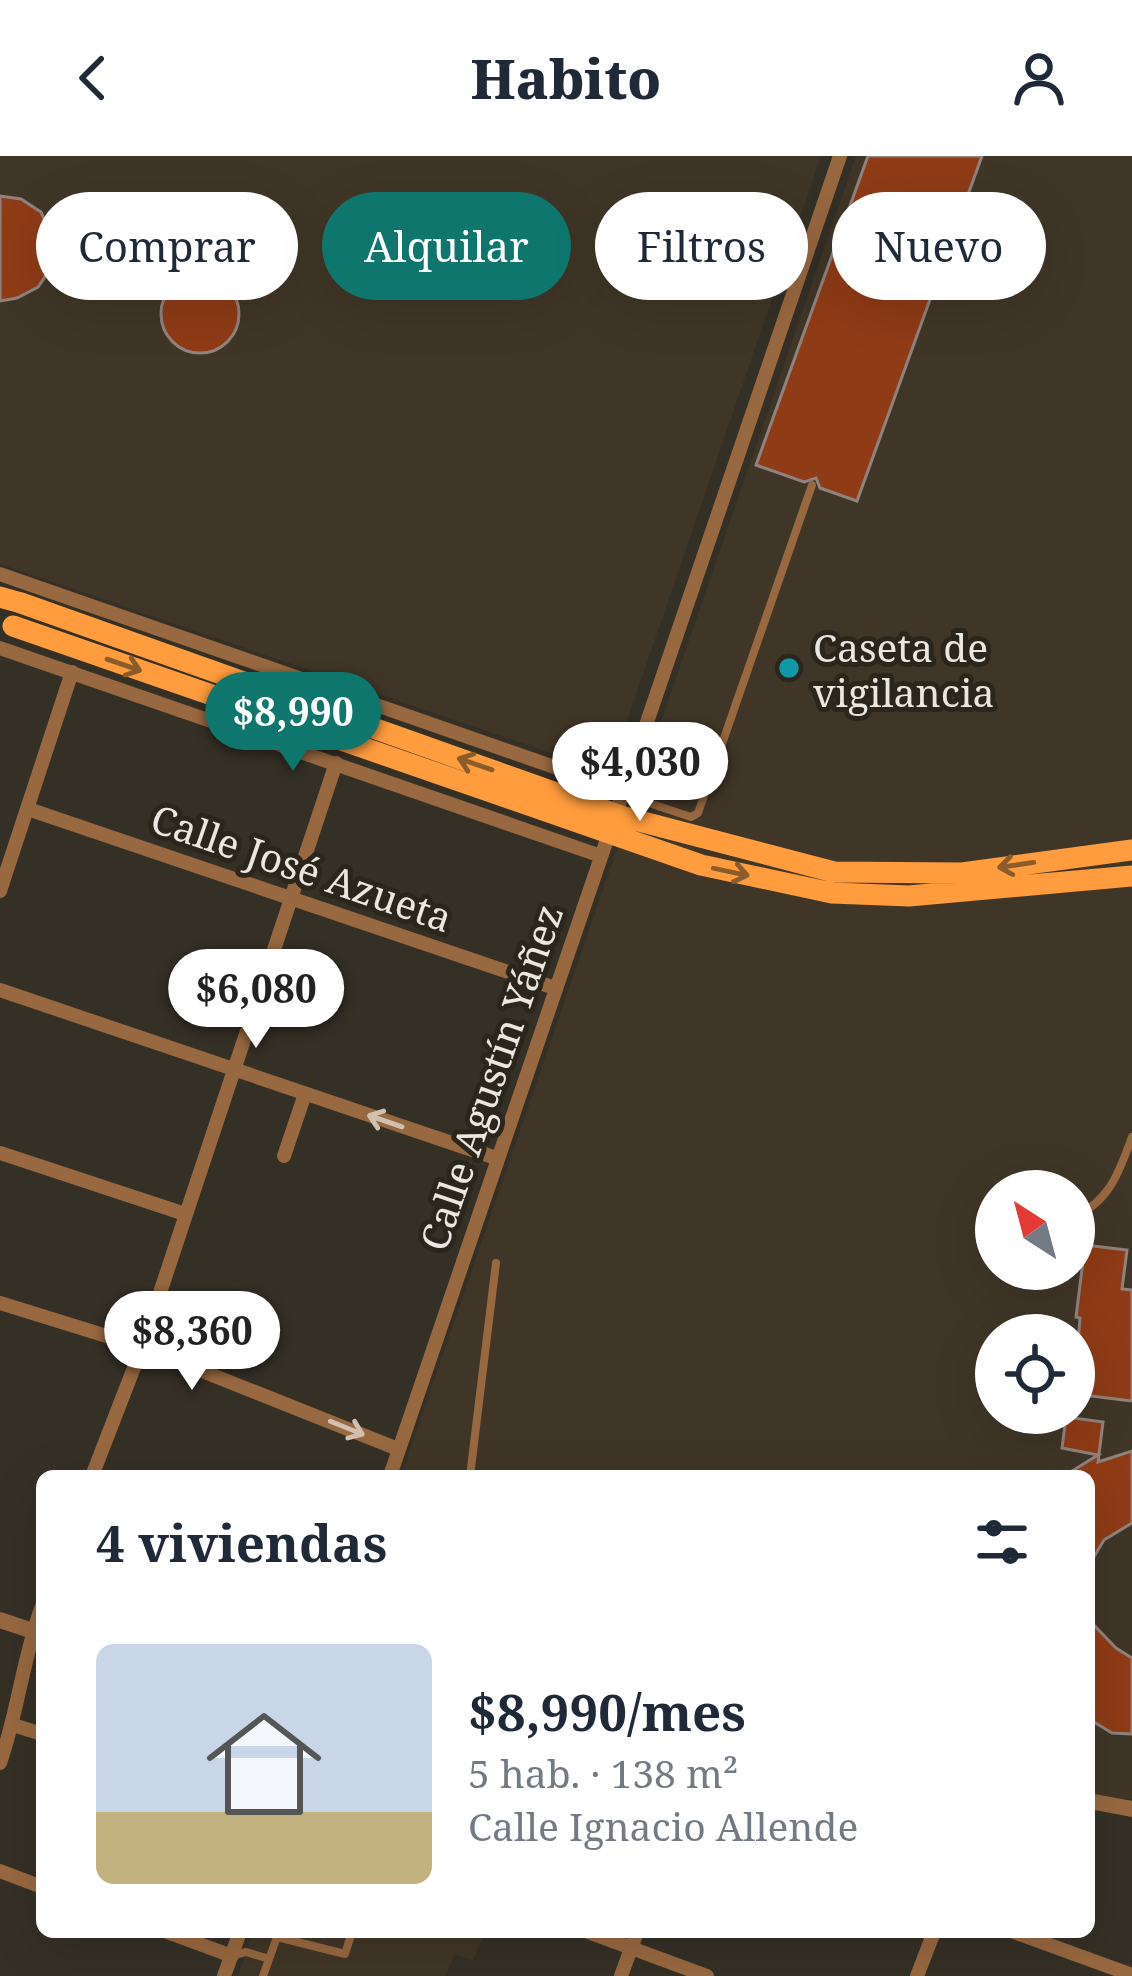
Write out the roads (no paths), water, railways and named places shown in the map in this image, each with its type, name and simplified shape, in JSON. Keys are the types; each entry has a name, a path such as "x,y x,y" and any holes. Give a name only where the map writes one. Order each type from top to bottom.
{"main road":[{"path":"10,600 624,817 834,872 962,873 1132,850"},
{"path":"7,625 701,865 832,893 909,896 1132,876"}],"street":[{"name":"Calle Agustín Yáñez","path":"392,1470 840,156"},
{"path":"0,574 625,793"},
{"path":"0,648 601,856"},
{"path":"0,891 72,672"},
{"path":"94,1470 142,1347 336,763"},
{"name":"Calle José Azueta","path":"28,809 556,988"},
{"path":"0,990 496,1158"},
{"path":"284,1156 305,1094"},
{"path":"0,1153 184,1214"},
{"path":"0,1304 142,1347 398,1449"},
{"path":"0,1619 36,1631"},
{"path":"0,1763 36,1643"},
{"path":"14,1725 36,1732"},
{"path":"1095,1803 1132,1809"},
{"path":"0,1871 36,1885"},
{"path":"183,1938 232,1956"},
{"path":"224,1976 238,1938"},
{"path":"604,1938 707,1976"},
{"path":"621,1976 635,1938"},
{"path":"917,1976 932,1938"},
{"path":"1030,1938 1132,1975"}],"lane":[{"path":"625,793 691,817 698,813 812,485"},
{"path":"1095,1206 1114,1184 1132,1138"},
{"path":"471,1470 496,1263"},
{"path":"263,1976 277,1938"},
{"path":"281,1938 345,1954 350,1938"},
{"path":"232,1956 246,1952 269,1958"}],"place":[{"name":"Caseta de vigilancia","path":"789,668"}]}
